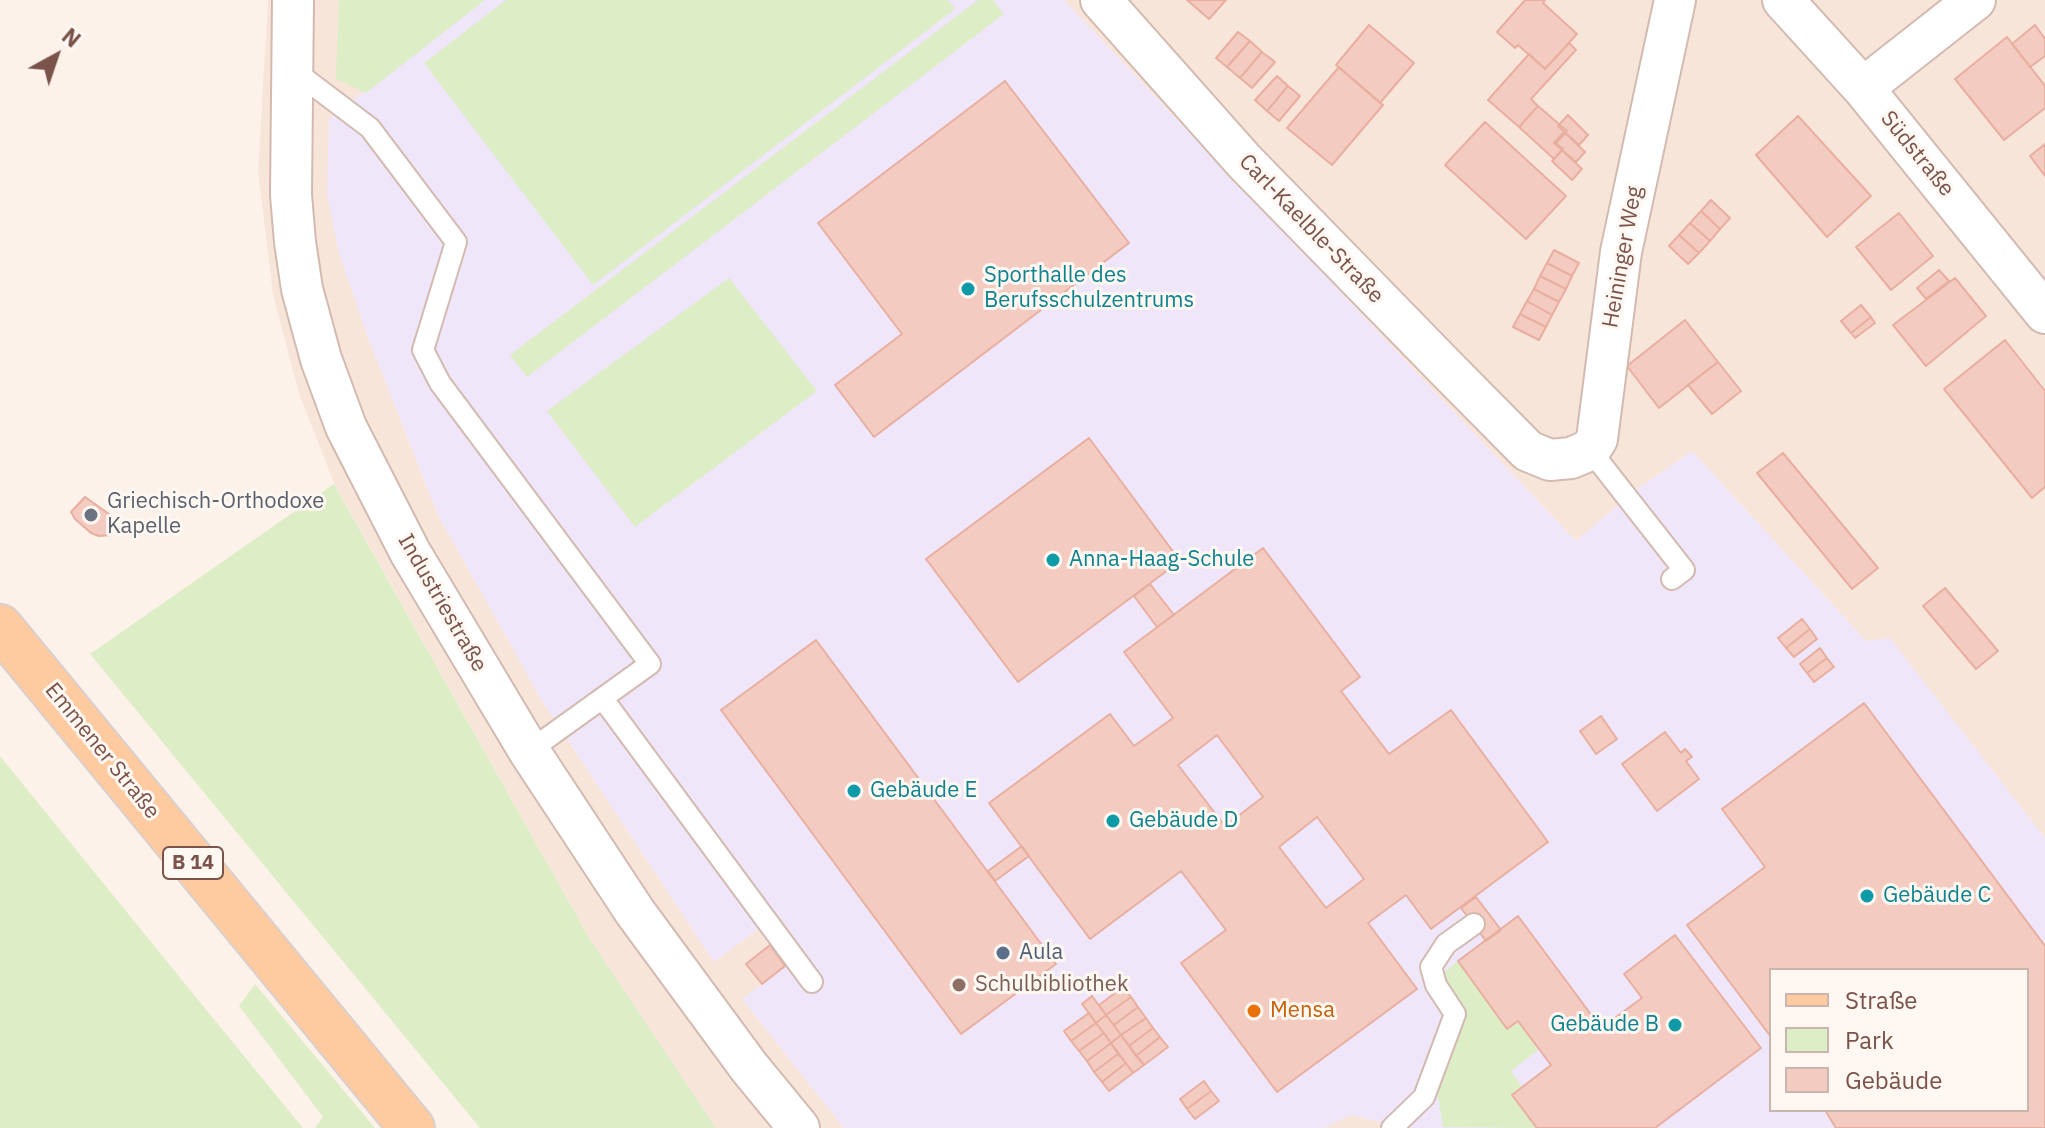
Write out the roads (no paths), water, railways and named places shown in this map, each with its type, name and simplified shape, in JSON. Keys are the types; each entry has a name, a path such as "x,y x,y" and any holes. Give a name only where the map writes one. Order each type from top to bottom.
{"main road":[{"name":"Emmener Straße","path":"0,627 402,1118"}],"street":[{"name":"Industriestraße","path":"293,0 291,195 295,242 302,289 321,359 346,427 410,552 529,751 635,912 749,1067 799,1128"},
{"name":"Carl-Kaelble-Straße","path":"1101,0 1244,161 1528,451 1550,460 1571,458 1590,450"},
{"name":"Heininger Weg","path":"1590,450 1597,439 1602,416 1621,252 1675,0"},
{"name":"Südstraße","path":"1783,0 1863,88 2045,313"},
{"path":"1863,88 1975,0"}],"lane":[{"path":"292,69 370,128 456,242 423,350 440,383 650,664 529,751"},
{"path":"1590,450 1684,570 1672,579"},
{"path":"603,699 812,982"},
{"path":"1392,1128 1424,1097 1455,1014 1436,985 1431,967 1446,944 1474,924"}],"place":[{"name":"Sporthalle des Berufsschulzentrums","path":"968,289"},
{"name":"Griechisch-Orthodoxe Kapelle","path":"91,515"},
{"name":"Anna-Haag-Schule","path":"1053,560"},
{"name":"Gebäude E","path":"854,791"},
{"name":"Gebäude D","path":"1113,821"},
{"name":"Gebäude C","path":"1867,896"},
{"name":"Aula","path":"1003,953"},
{"name":"Schulbibliothek","path":"959,985"},
{"name":"Mensa","path":"1254,1011"},
{"name":"Gebäude B","path":"1675,1025"}]}
